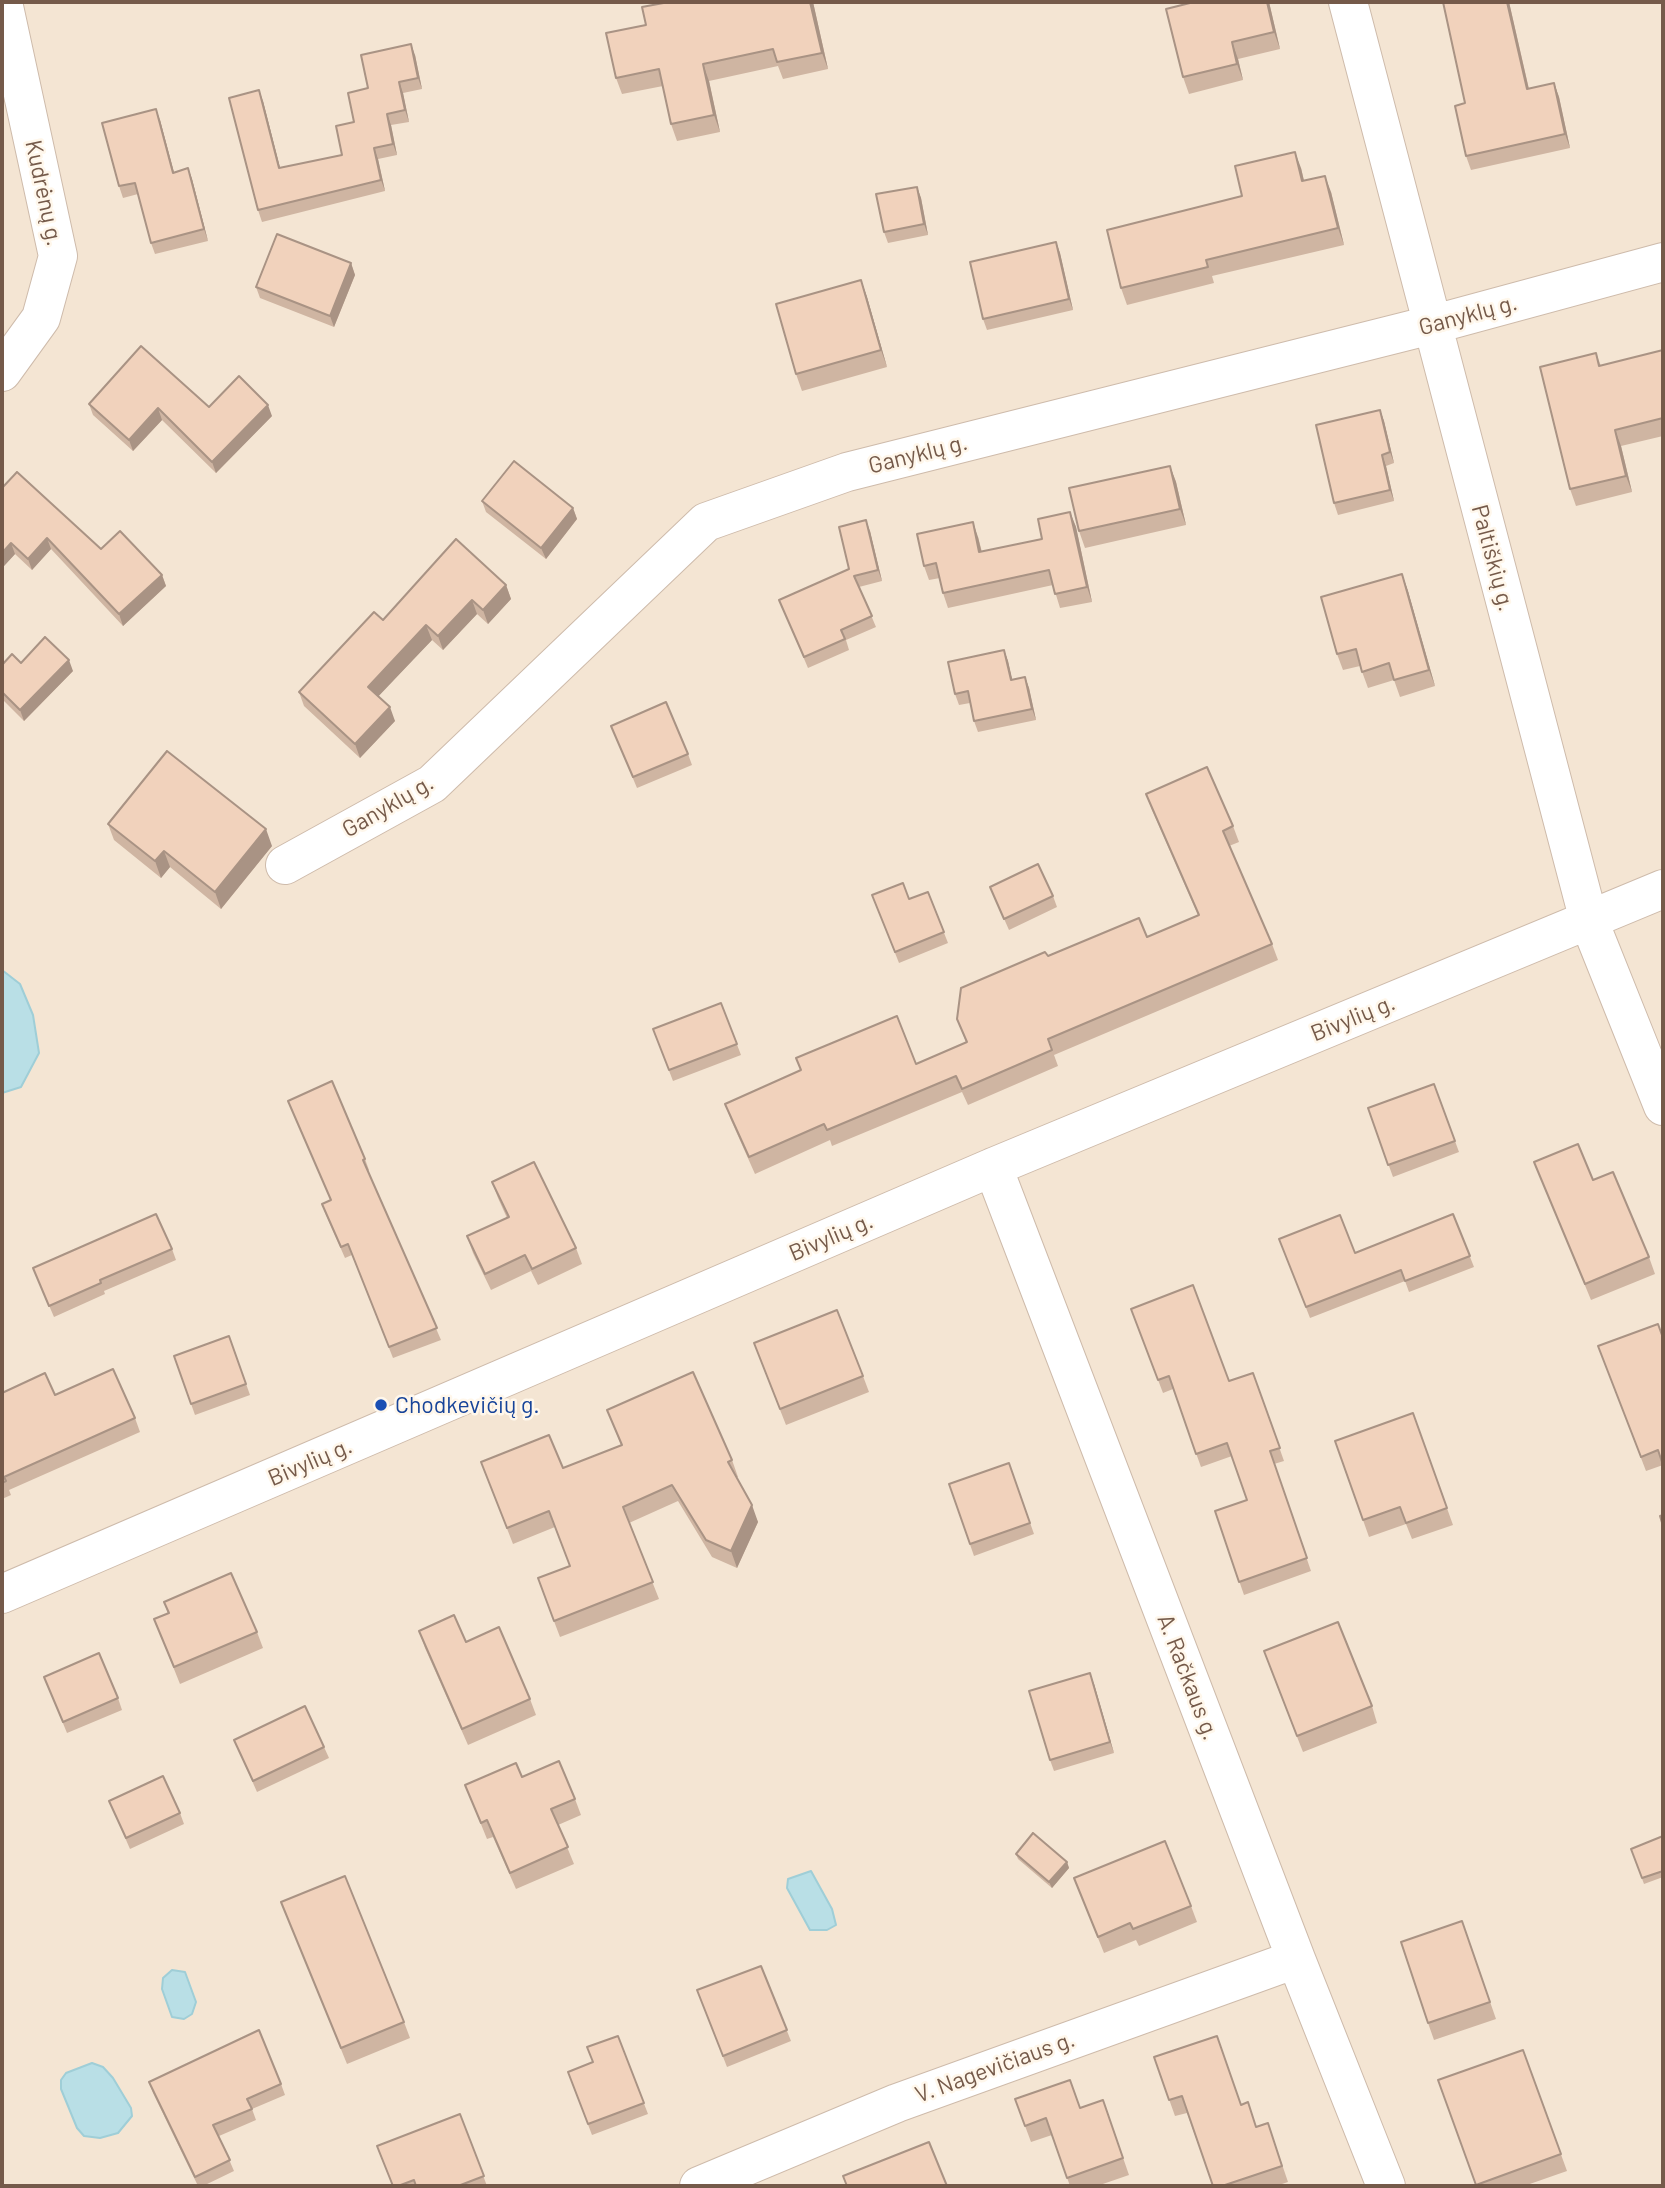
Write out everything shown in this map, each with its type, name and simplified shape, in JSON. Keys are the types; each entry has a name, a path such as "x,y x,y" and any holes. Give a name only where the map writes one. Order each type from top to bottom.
{"street":[{"name":"Paltiškių g.","path":"1348,2 1589,920 1663,1106"},
{"name":"Kudrėnų g.","path":"2,372 41,318 58,256 10,5"},
{"name":"Ganyklų g.","path":"285,865 432,784 706,522 847,472 1431,325 1663,262"},
{"name":"Bivylių g.","path":"2,1594 993,1167 1663,889"},
{"name":"A. Račkaus g.","path":"993,1167 1296,1959 1386,2186"},
{"name":"V. Nagevičiaus g.","path":"699,2186 897,2103 1296,1959"}],"shaded area":[{"path":"2,2 1663,2 1663,2186 2,2186"}],"water":[{"path":"2,970 20,984 33,1015 39,1053 21,1087 2,1093"},
{"path":"811,1871 832,1909 836,1925 827,1930 810,1930 787,1888 788,1879"},
{"path":"172,1970 185,1972 196,2002 192,2014 184,2019 172,2017 162,1989 163,1978"},
{"path":"92,2063 103,2067 113,2078 131,2108 132,2116 118,2133 100,2138 84,2136 77,2128 61,2089 61,2080 66,2073"}],"building":[{"path":"669,2 810,2 822,53 777,62 773,49 703,64 714,115 671,124 659,69 616,78 606,33 646,25 642,7"},
{"path":"1194,2 1267,2 1274,32 1232,42 1237,64 1183,77 1166,9"},
{"path":"1443,2 1507,2 1527,89 1554,83 1565,134 1466,156 1455,106 1465,103"},
{"path":"411,44 418,78 399,82 405,110 387,114 393,144 374,148 381,180 258,210 229,98 259,90 279,168 342,155 336,126 354,122 348,93 368,88 361,55"},
{"path":"156,109 173,173 188,168 204,229 151,243 135,183 119,186 102,123"},
{"path":"1295,152 1302,181 1325,176 1338,228 1206,260 1208,267 1121,288 1107,230 1242,196 1235,166"},
{"path":"917,187 924,224 884,232 876,194"},
{"path":"277,234 351,263 330,316 256,287"},
{"path":"1056,242 1069,299 983,319 970,262"},
{"path":"861,280 881,350 796,374 776,304"},
{"path":"141,346 209,407 239,376 268,405 212,462 158,408 129,440 89,404"},
{"path":"1663,350 1663,418 1615,430 1626,476 1570,489 1540,367 1596,353 1599,366"},
{"path":"1380,410 1390,452 1382,455 1390,490 1334,503 1316,425"},
{"path":"514,461 573,508 541,548 482,501"},
{"path":"1170,466 1180,509 1079,531 1069,488"},
{"path":"17,472 101,549 120,531 162,575 119,614 47,538 28,559 11,543 2,553 2,488"},
{"path":"1070,512 1087,587 1055,594 1049,570 943,593 936,563 924,566 917,534 973,522 979,552 1042,539 1038,519"},
{"path":"866,520 878,570 854,576 872,616 841,630 845,639 804,657 779,600 849,569 839,527"},
{"path":"456,539 506,585 483,610 472,600 438,636 426,625 368,687 390,707 355,744 299,692 374,612 383,620"},
{"path":"1402,574 1429,670 1394,680 1389,663 1362,672 1356,649 1337,654 1321,597"},
{"path":"45,637 69,660 20,710 2,692 2,665 12,654 21,663"},
{"path":"1004,650 1011,680 1025,677 1032,709 974,721 968,691 955,694 948,662"},
{"path":"666,702 688,754 633,777 611,726"},
{"path":"167,751 266,829 215,892 164,851 155,861 108,824"},
{"path":"1207,767 1233,826 1223,831 1272,944 1048,1039 1052,1050 962,1089 956,1076 827,1130 824,1124 749,1157 725,1104 801,1070 796,1058 897,1016 916,1064 967,1042 957,1019 961,988 1045,952 1048,956 1139,918 1147,937 1199,915 1146,794"},
{"path":"1038,864 1053,896 1004,919 990,887"},
{"path":"903,883 909,899 928,892 944,932 895,952 872,895"},
{"path":"721,1003 737,1044 669,1070 653,1029"},
{"path":"332,1081 365,1159 363,1160 437,1328 389,1347 348,1244 341,1247 322,1204 331,1200 288,1101"},
{"path":"1434,1084 1455,1141 1388,1165 1368,1108"},
{"path":"1578,1144 1593,1180 1613,1172 1649,1257 1585,1284 1534,1162"},
{"path":"534,1162 576,1248 532,1269 525,1255 485,1274 467,1236 509,1217 492,1182"},
{"path":"156,1214 172,1249 100,1280 101,1283 49,1306 33,1268"},
{"path":"1453,1214 1470,1256 1405,1281 1401,1270 1306,1307 1279,1239 1340,1215 1355,1253"},
{"path":"1193,1285 1229,1381 1253,1373 1280,1448 1270,1451 1307,1558 1239,1582 1215,1511 1247,1500 1227,1443 1196,1454 1169,1376 1158,1380 1131,1309"},
{"path":"837,1310 863,1376 780,1409 754,1343"},
{"path":"1658,1324 1663,1338 1663,1465 1658,1450 1641,1457 1598,1346"},
{"path":"229,1336 246,1384 191,1404 174,1356"},
{"path":"113,1369 135,1418 4,1477 6,1481 2,1483 2,1393 45,1373 55,1395"},
{"path":"693,1372 732,1460 728,1462 752,1505 731,1551 706,1540 672,1485 623,1507 653,1582 554,1621 538,1578 570,1566 549,1511 507,1528 481,1462 549,1435 563,1468 622,1445 607,1410"},
{"path":"1413,1413 1447,1508 1406,1523 1400,1507 1363,1520 1335,1441"},
{"path":"1009,1463 1030,1523 970,1544 949,1484"},
{"path":"231,1573 257,1632 174,1667 154,1619 169,1613 164,1602"},
{"path":"454,1615 466,1642 499,1627 530,1699 462,1729 419,1631"},
{"path":"1338,1622 1372,1706 1297,1736 1264,1651"},
{"path":"99,1653 118,1698 63,1722 44,1677"},
{"path":"1090,1673 1110,1742 1050,1760 1029,1691"},
{"path":"305,1706 324,1747 253,1781 234,1740"},
{"path":"559,1761 575,1799 551,1809 568,1847 510,1873 487,1820 481,1823 465,1785 516,1763 522,1777"},
{"path":"163,1776 180,1813 126,1838 109,1801"},
{"path":"1033,1833 1067,1862 1049,1882 1016,1854"},
{"path":"1663,1836 1663,1871 1642,1878 1631,1849"},
{"path":"1165,1841 1191,1906 1133,1929 1130,1923 1098,1937 1074,1878"},
{"path":"345,1876 404,2022 341,2048 281,1902"},
{"path":"1462,1921 1490,2002 1428,2023 1401,1942"},
{"path":"761,1966 787,2030 723,2056 697,1990"},
{"path":"259,2030 281,2084 247,2099 252,2109 213,2125 230,2160 195,2177 149,2082"},
{"path":"618,2036 644,2103 588,2124 568,2072 593,2062 587,2047"},
{"path":"1217,2036 1241,2105 1248,2102 1256,2127 1268,2123 1282,2166 1222,2186 1213,2186 1182,2096 1169,2100 1154,2057"},
{"path":"1523,2050 1561,2154 1476,2185 1438,2080"},
{"path":"1070,2080 1080,2108 1103,2100 1123,2158 1067,2178 1046,2118 1025,2126 1015,2099"},
{"path":"460,2114 484,2176 458,2186 416,2186 414,2180 393,2186 377,2146"},
{"path":"929,2142 947,2186 847,2186 843,2176"}],"place":[{"name":"Chodkevičių g.","path":"381,1405"}]}
